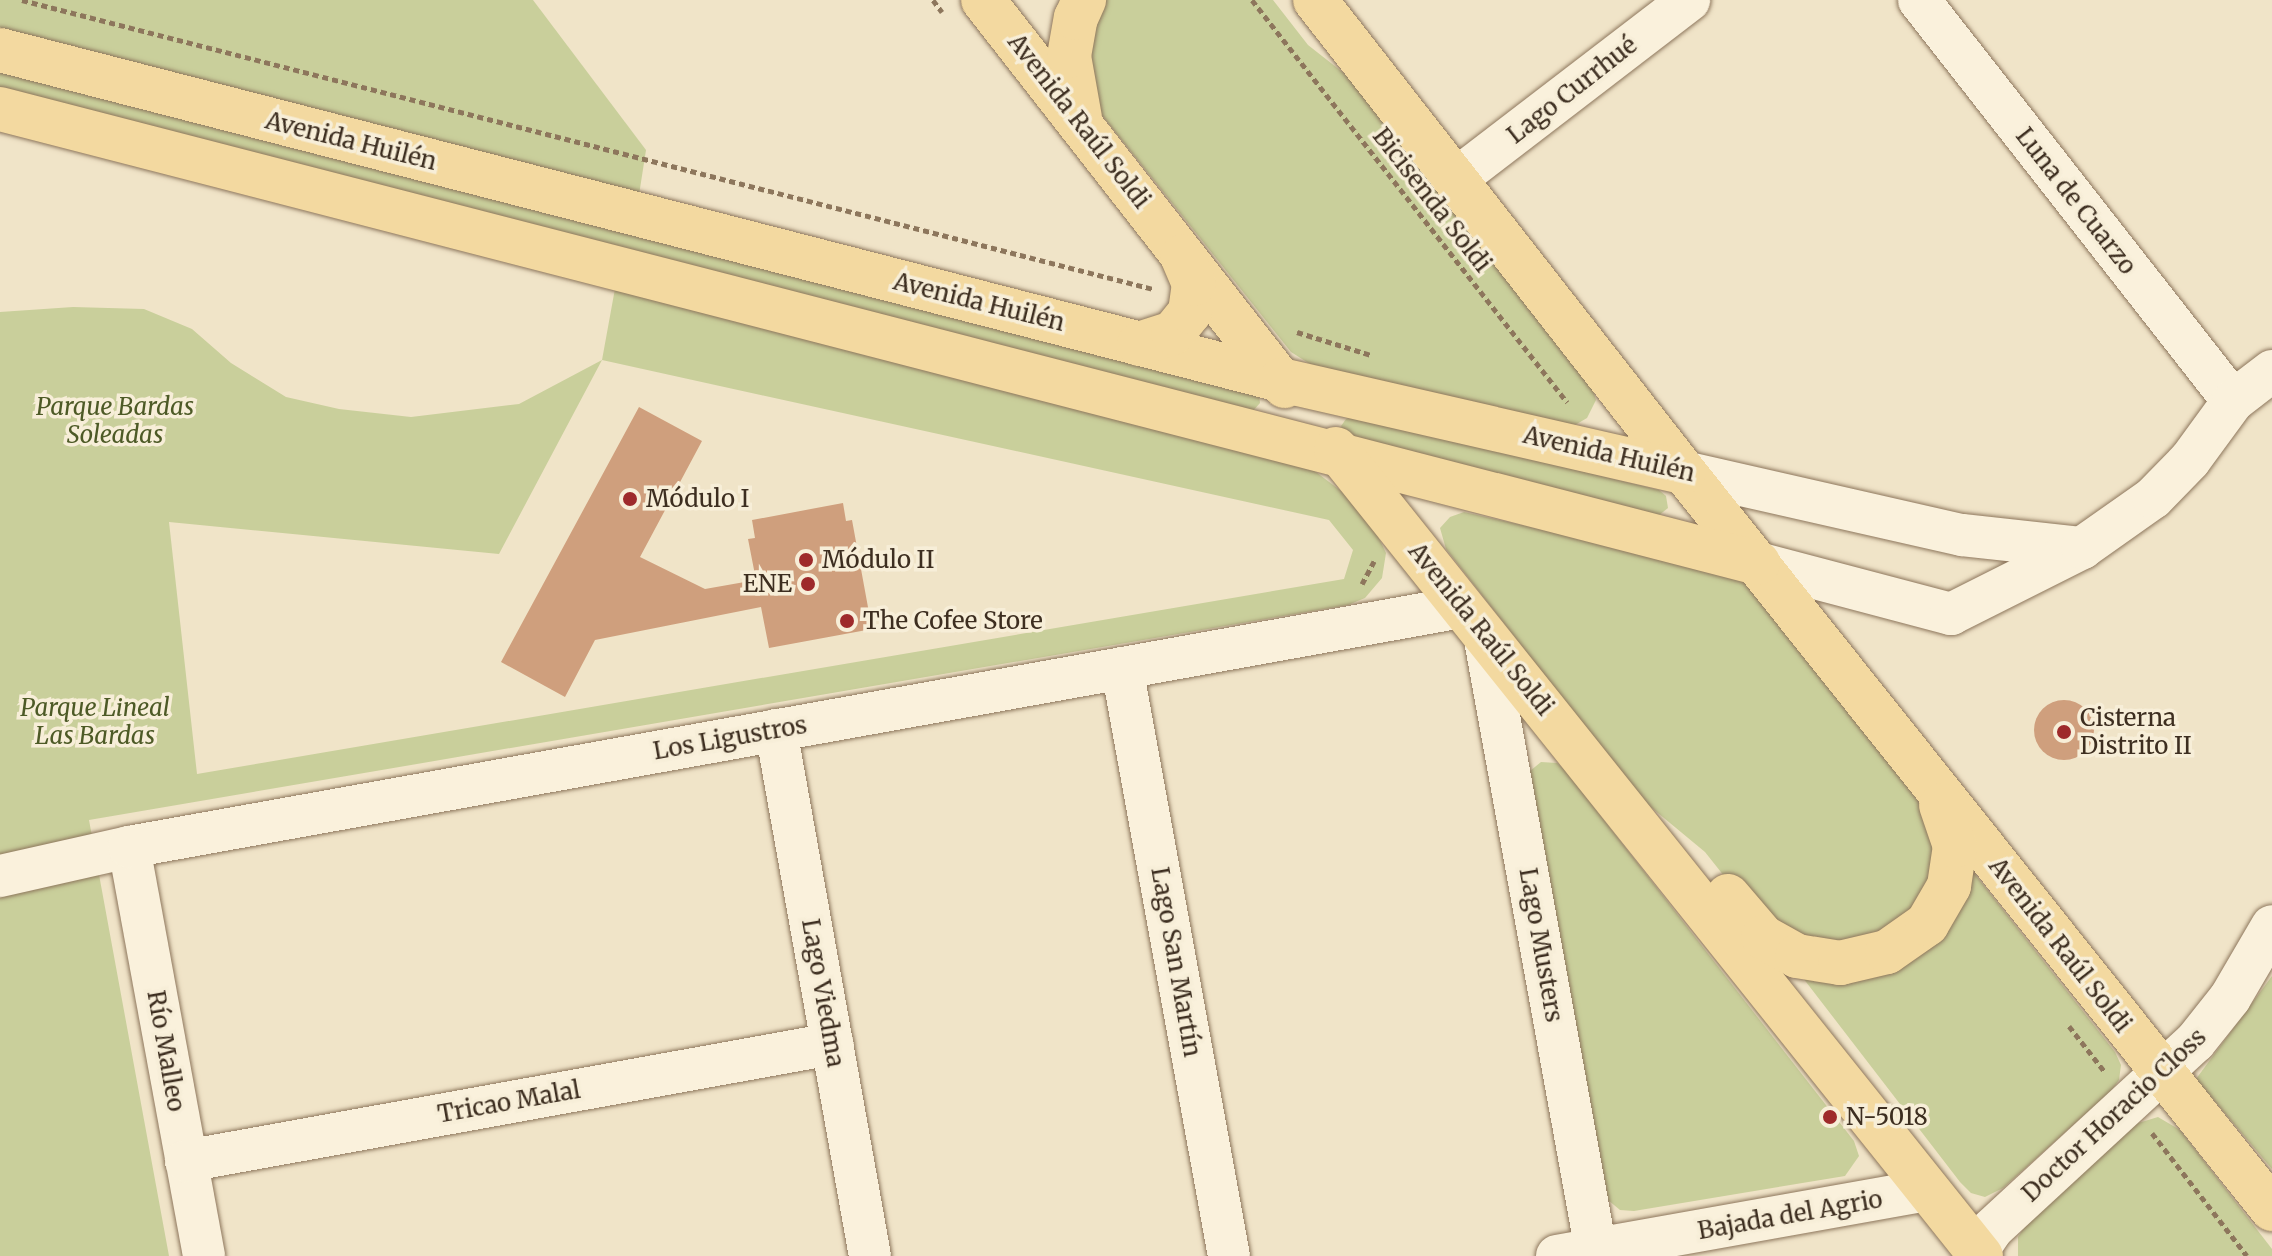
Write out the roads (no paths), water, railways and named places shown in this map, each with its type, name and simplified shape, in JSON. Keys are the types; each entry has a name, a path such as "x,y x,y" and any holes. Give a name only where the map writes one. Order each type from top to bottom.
{"main road":[{"name":"Avenida Raúl Soldi","path":"983,0 1341,456 1977,1254"},
{"path":"1082,125 1069,56 1076,18 1084,0"},
{"path":"1287,0 1322,41 1382,85"},
{"name":"Avenida Raúl Soldi","path":"1315,0 1684,472 2272,1209"},
{"name":"Avenida Huilén","path":"0,50 1281,380 1684,472"},
{"path":"0,109 1758,563"},
{"path":"1139,344 1173,333 1190,312 1194,284 1176,246"},
{"path":"1642,831 1697,860 1754,928 1774,946 1811,960 1856,961 1887,952 1916,935 1937,911 1949,886 1955,846 1952,832 1924,774"}],"street":[{"name":"Lago Currhué","path":"1456,179 1689,0"},
{"name":"Luna de Cuarzo","path":"1919,0 2233,401"},
{"path":"1758,563 1951,614 2082,548 2172,480 2233,401 2272,371"},
{"name":"Avenida Huilén","path":"1684,472 1962,535 2082,548"},
{"name":"Los Ligustros","path":"0,876 129,847 1122,668 1473,620"},
{"name":"Lago Musters","path":"1473,620 1583,1254"},
{"name":"Lago San Martín","path":"1122,668 1229,1256"},
{"name":"Lago Viedma","path":"776,730 870,1256"},
{"name":"Río Malleo","path":"129,847 204,1256"},
{"name":"Doctor Horacio Closs","path":"1977,1254 1992,1229 2162,1074 2225,1006 2272,926"},
{"name":"Tricao Malal","path":"186,1161 832,1044"},
{"name":"Bajada del Agrio","path":"1583,1254 1928,1190"}],"place":[{"name":"Módulo I","path":"630,499"},
{"name":"Módulo II","path":"806,560"},
{"name":"ENE","path":"808,584"},
{"name":"The Cofee Store","path":"847,621"},
{"name":"Cisterna Distrito II","path":"2064,732"},
{"name":"N-5018","path":"1830,1117"}],"park label":[{"name":"Parque Bardas Soleadas","path":"115,421"},
{"name":"Parque Lineal Las Bardas","path":"95,722"}]}
